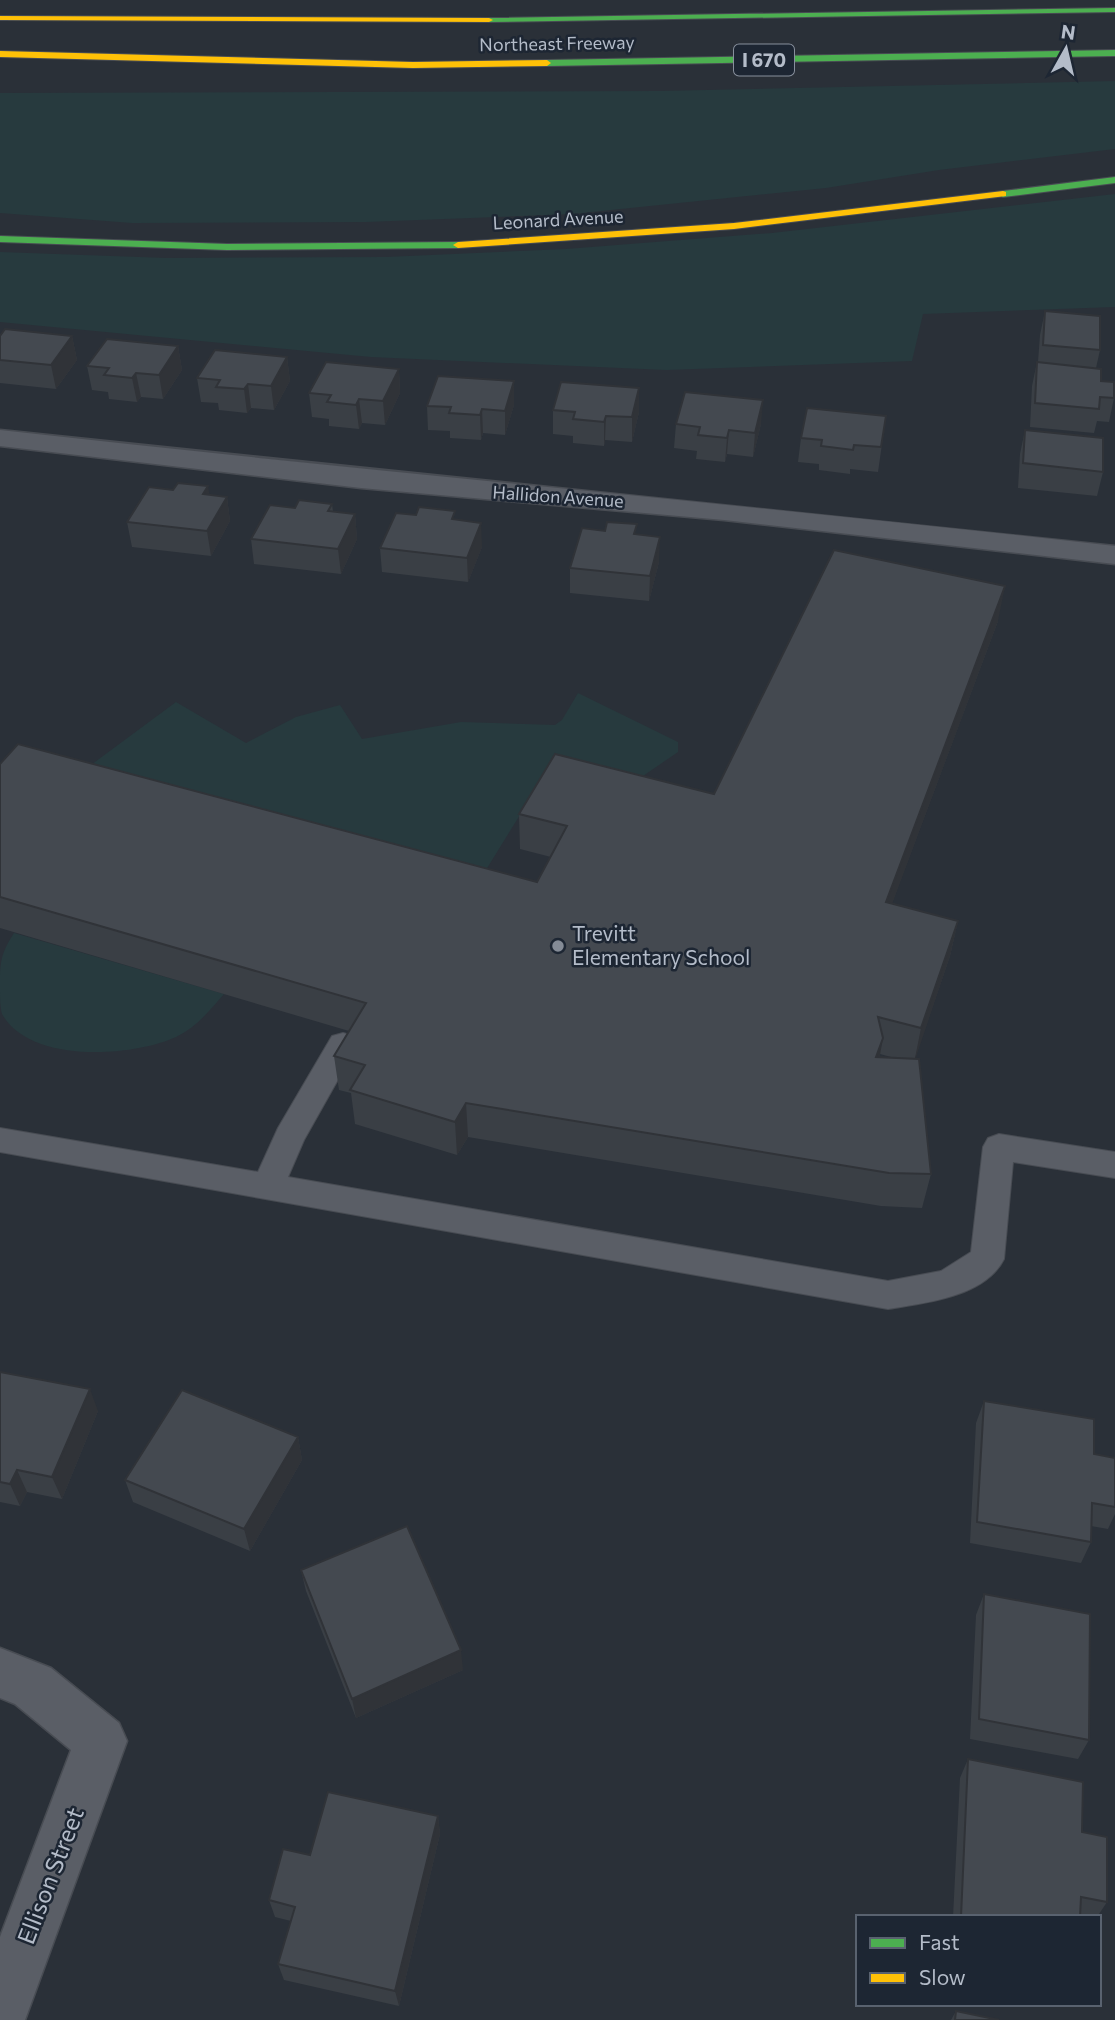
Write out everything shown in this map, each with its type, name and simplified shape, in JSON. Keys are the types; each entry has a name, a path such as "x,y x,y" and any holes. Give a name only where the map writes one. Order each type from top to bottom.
{"main road":[{"name":"Northeast Freeway","path":"0,18 545,20 1115,10"},
{"name":"Northeast Freeway","path":"0,54 413,65 1115,53"},
{"name":"I 670","path":"94,73 413,65"},
{"name":"Leonard Avenue","path":"0,239 132,247 256,249 606,237 718,229 1115,180"}],"street":[{"name":"Hallidon Avenue","path":"0,439 360,479 737,512 1115,555"},
{"name":"Ellison Street","path":"0,1673 33,1686 101,1741 0,2011"}],"lane":[{"path":"268,1187 289,1137 343,1044"},
{"path":"0,1140 888,1296 948,1284 987,1259 999,1147 1115,1165"}],"green space":[{"path":"1115,81 1115,149 939,170 826,188 572,214 366,222 132,223 0,213 0,93 660,91"},
{"path":"1115,194 1115,307 923,314 912,361 666,370 371,357 0,322 0,252 167,258 386,257 566,249 772,233"},
{"path":"578,693 678,742 678,752 605,802 539,784 481,878 72,779 176,702 246,743 296,717 340,705 362,739 461,722 555,725 562,720"},
{"path":"14,933 224,994 190,1028 157,1044 109,1052 58,1049 35,1042 16,1030 2,1014 1,965 3,953"}],"building":[{"path":"1045,311 1100,316 1100,350 1043,345"},
{"path":"5,329 72,336 51,365 0,360 0,336"},
{"path":"107,339 178,346 159,375 136,373 132,378 104,375 109,368 87,366"},
{"path":"215,350 287,357 271,386 248,384 244,389 216,387 220,380 197,378"},
{"path":"326,362 399,369 383,401 359,399 356,405 327,402 331,395 309,393"},
{"path":"1037,362 1101,369 1101,381 1114,382 1114,398 1100,397 1099,409 1035,403"},
{"path":"438,376 514,381 505,411 482,409 480,415 449,413 451,407 427,406"},
{"path":"561,382 639,388 632,417 606,416 604,422 573,419 575,412 553,410"},
{"path":"685,392 763,400 755,433 729,430 727,438 698,435 700,427 676,424"},
{"path":"807,408 886,416 881,447 854,445 853,450 821,446 822,440 801,438"},
{"path":"1025,430 1103,438 1103,472 1023,463"},
{"path":"178,483 208,486 203,494 227,497 207,531 127,522 149,487 173,490"},
{"path":"299,500 332,504 328,511 355,514 338,549 251,539 270,505 295,508"},
{"path":"419,507 455,511 452,519 481,523 467,558 380,548 396,513 416,515"},
{"path":"607,522 637,524 634,534 660,537 650,576 570,568 582,528 605,531"},
{"path":"834,550 1005,586 886,902 958,921 921,1028 878,1017 883,1038 876,1057 919,1059 931,1174 889,1173 466,1103 455,1122 350,1090 365,1065 334,1056 366,1003 0,897 0,764 18,744 537,882 567,826 519,814 555,754 714,794"},
{"path":"0,1372 90,1389 52,1477 17,1470 10,1484 0,1482"},
{"path":"182,1390 298,1437 244,1529 125,1480"},
{"path":"984,1401 1094,1419 1094,1454 1115,1458 1115,1507 1092,1503 1091,1542 977,1522"},
{"path":"407,1526 461,1650 352,1699 301,1570"},
{"path":"984,1594 1090,1614 1089,1740 979,1719"},
{"path":"968,1759 1083,1782 1082,1832 1107,1837 1107,1902 1081,1897 1080,1915 961,1915"},
{"path":"328,1792 438,1816 395,1991 278,1964 295,1907 269,1900 283,1849 310,1855"},
{"path":"956,2011 999,2020 955,2020"}],"traffic: fast":[{"path":"489,20 1115,10"},
{"path":"547,63 1115,53"},
{"path":"1003,194 1115,180"},
{"path":"0,239 227,247 458,245"}],"traffic: slow":[{"path":"0,18 489,20"},
{"path":"0,54 413,65 547,63"},
{"path":"458,245 734,226 1003,194"}],"place":[{"name":"Trevitt Elementary School","path":"558,946"}]}
